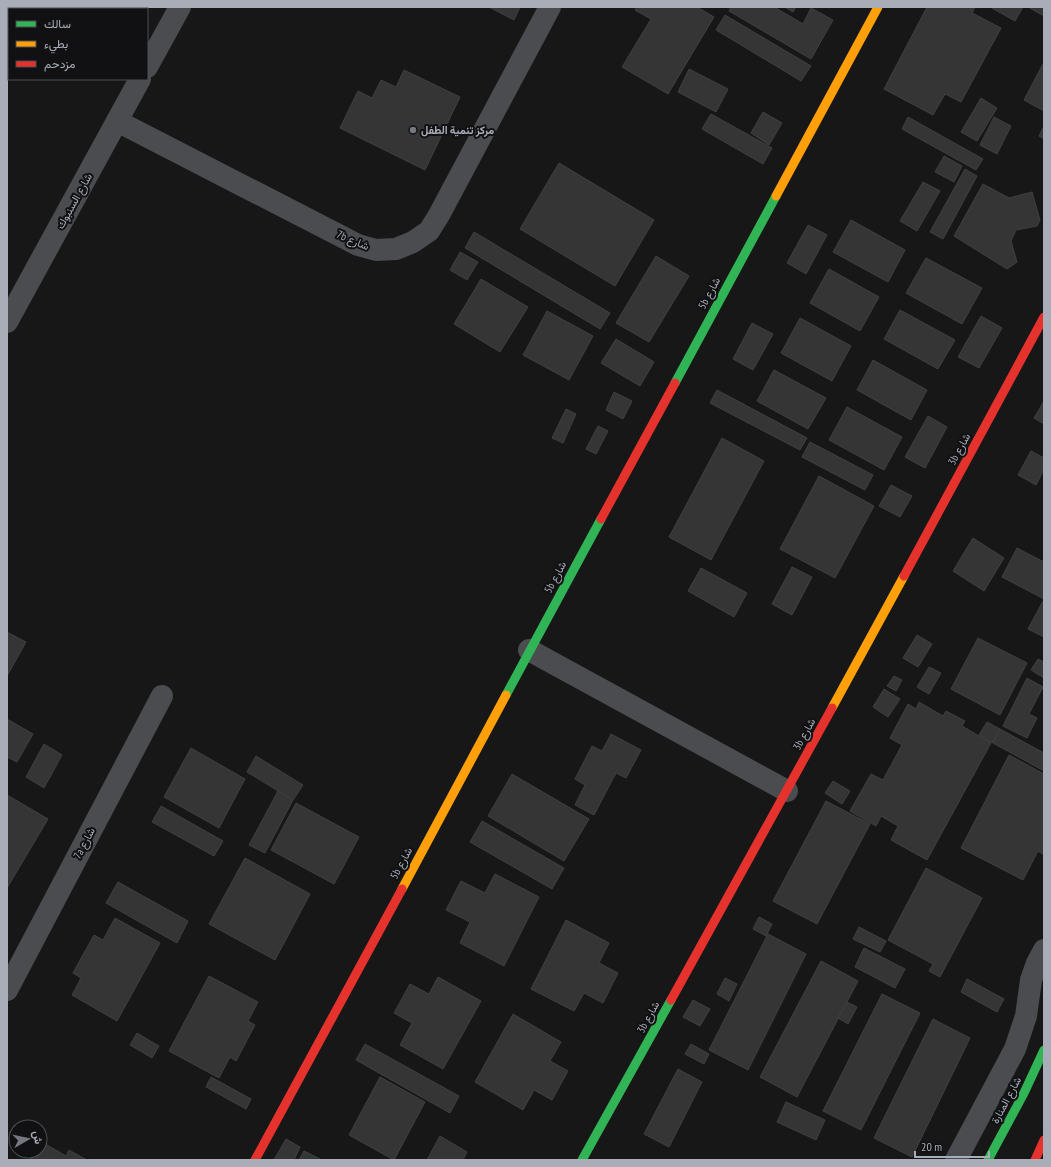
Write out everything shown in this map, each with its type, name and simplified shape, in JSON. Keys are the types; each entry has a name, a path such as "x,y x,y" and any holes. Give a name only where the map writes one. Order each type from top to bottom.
{"street":[{"path":"148,64 180,7"},
{"name":"7b شارع","path":"117,121 358,245 376,250 396,249 413,242 429,231 550,7"},
{"name":"5b شارع","path":"255,1160 529,650 878,7"},
{"name":"شارع السنبوك","path":"7,322 139,80"},
{"name":"3b شارع","path":"582,1160 787,791 1044,317"},
{"path":"529,650 787,791"},
{"name":"7a شارع","path":"7,990 162,696"},
{"path":"956,1160 1007,1064 1021,1032 1026,1016 1031,980 1037,963 1044,950"},
{"name":"شارع المنارة","path":"986,1159 1024,1093 1044,1050"},
{"path":"1035,1160 1044,1140"}],"building":[{"path":"489,7 520,7 514,20"},
{"path":"637,7 697,7 714,17 668,94 622,67 651,19 635,10"},
{"path":"731,7 774,7 803,24 811,8 833,20 811,59 729,11"},
{"path":"785,7 796,7 793,12"},
{"path":"927,7 975,7 972,13 1001,28 961,102 945,94 933,115 884,89"},
{"path":"1023,7 1015,21 992,8"},
{"path":"1028,7 1044,7 1044,16"},
{"path":"725,15 811,66 801,81 716,30"},
{"path":"1044,62 1044,111 1024,100"},
{"path":"689,69 728,89 716,112 678,92"},
{"path":"404,70 460,97 425,170 340,128 358,91 372,98 381,80 396,87"},
{"path":"981,98 997,108 977,141 961,132"},
{"path":"763,112 782,123 769,145 751,133"},
{"path":"711,114 772,148 763,164 702,129"},
{"path":"908,117 983,159 976,170 902,129"},
{"path":"994,117 1011,126 997,154 980,145"},
{"path":"1044,126 1044,139 1039,136"},
{"path":"944,156 962,166 954,182 935,172"},
{"path":"559,163 654,220 615,286 520,229"},
{"path":"965,169 977,176 943,239 930,232"},
{"path":"923,182 940,191 917,231 900,221"},
{"path":"983,184 1009,198 1032,192 1040,220 1037,226 1016,230 1011,241 1017,262 1007,269 954,236"},
{"path":"851,220 905,250 888,282 833,252"},
{"path":"808,225 827,235 806,274 787,263"},
{"path":"474,232 610,313 600,329 465,248"},
{"path":"460,252 478,262 467,280 450,270"},
{"path":"656,256 689,276 649,342 616,323"},
{"path":"926,258 982,288 962,324 906,293"},
{"path":"829,269 879,297 860,331 810,303"},
{"path":"481,279 528,307 500,352 454,324"},
{"path":"900,310 955,340 938,369 884,339"},
{"path":"547,311 593,336 569,380 523,355"},
{"path":"981,316 1002,328 979,368 958,357"},
{"path":"800,318 851,346 832,381 781,353"},
{"path":"752,323 773,334 753,370 733,359"},
{"path":"616,339 654,362 640,386 601,363"},
{"path":"873,360 927,390 911,420 857,390"},
{"path":"774,370 826,398 808,429 757,401"},
{"path":"717,390 807,438 800,450 710,403"},
{"path":"614,392 632,401 623,419 606,410"},
{"path":"1044,401 1044,424 1034,418"},
{"path":"847,407 902,437 884,470 829,440"},
{"path":"566,409 576,414 563,443 552,438"},
{"path":"928,416 947,427 925,468 905,457"},
{"path":"598,426 608,431 596,454 586,449"},
{"path":"722,438 764,461 711,560 669,537"},
{"path":"810,442 873,475 865,490 802,457"},
{"path":"1031,451 1044,458 1044,469 1036,485 1018,475"},
{"path":"819,476 874,506 835,578 780,549"},
{"path":"891,485 912,496 900,517 879,506"},
{"path":"973,538 1004,558 984,591 953,571"},
{"path":"1017,548 1044,562 1044,599 1002,577"},
{"path":"792,567 812,577 792,615 772,604"},
{"path":"701,568 747,593 734,617 688,591"},
{"path":"1044,599 1044,637 1028,629"},
{"path":"7,632 26,642 7,676"},
{"path":"917,635 932,644 918,667 903,658"},
{"path":"978,638 1027,663 1000,715 951,689"},
{"path":"1038,659 1044,662 1044,678 1031,670"},
{"path":"929,667 941,673 929,694 917,687"},
{"path":"894,676 902,680 896,691 887,686"},
{"path":"1027,678 1043,687 1029,714 1037,718 1027,738 1003,726"},
{"path":"884,689 900,699 888,717 873,707"},
{"path":"919,702 943,716 946,711 965,721 962,726 991,743 927,860 891,840 898,826 881,816 876,826 850,811 871,774 883,780 902,745 890,738 908,704 916,709"},
{"path":"7,719 33,734 17,762 7,757"},
{"path":"987,722 1000,729 993,743 979,735"},
{"path":"1000,729 1044,753 1044,771 993,743"},
{"path":"611,734 641,750 626,778 616,773 594,815 575,805 585,785 575,779 592,746 602,751"},
{"path":"44,744 62,755 44,788 26,777"},
{"path":"191,748 245,779 219,828 164,797"},
{"path":"1009,755 1044,774 1044,855 1038,851 1023,880 961,848"},
{"path":"256,756 303,785 293,800 247,772"},
{"path":"512,774 589,819 564,861 488,816"},
{"path":"833,781 850,791 842,804 825,793"},
{"path":"278,791 293,800 265,853 249,845"},
{"path":"7,795 48,819 7,888"},
{"path":"826,801 870,824 817,924 773,901"},
{"path":"296,803 359,837 334,884 271,850"},
{"path":"161,806 223,841 214,856 152,822"},
{"path":"482,821 564,868 552,889 470,842"},
{"path":"245,858 310,894 275,960 209,924"},
{"path":"926,868 982,898 940,977 929,971 933,964 888,940"},
{"path":"495,874 539,897 504,966 460,943 470,922 446,910 461,881 485,893"},
{"path":"118,882 188,921 177,943 106,903"},
{"path":"759,917 772,924 766,936 753,929"},
{"path":"115,918 160,943 117,1021 72,995 81,978 73,973 94,935 103,940"},
{"path":"566,920 609,943 599,963 618,973 603,1003 584,993 574,1011 531,989"},
{"path":"859,927 886,941 880,952 853,939"},
{"path":"768,934 806,954 748,1070 709,1050"},
{"path":"864,948 905,969 895,988 855,967"},
{"path":"821,961 858,981 797,1097 760,1077"},
{"path":"209,976 258,1002 248,1021 255,1025 236,1061 230,1057 219,1078 169,1051"},
{"path":"438,977 481,1001 443,1069 400,1045 412,1023 394,1013 410,984 429,994"},
{"path":"725,978 737,984 729,1001 717,994"},
{"path":"967,979 1004,999 997,1012 961,992"},
{"path":"882,994 920,1013 861,1130 823,1111"},
{"path":"693,1000 710,1009 700,1026 683,1017"},
{"path":"847,1002 857,1007 848,1024 838,1018"},
{"path":"513,1014 561,1042 550,1061 568,1071 552,1100 534,1090 523,1110 475,1082"},
{"path":"933,1019 970,1038 912,1157 874,1138"},
{"path":"137,1033 159,1046 152,1058 130,1045"},
{"path":"365,1044 459,1096 450,1113 356,1060"},
{"path":"691,1044 709,1054 704,1064 685,1054"},
{"path":"678,1069 702,1082 669,1147 644,1134"},
{"path":"211,1077 251,1099 246,1109 206,1087"},
{"path":"380,1077 425,1102 394,1160 349,1135"},
{"path":"786,1102 825,1120 816,1140 777,1122"},
{"path":"440,1136 467,1152 463,1160 427,1160"},
{"path":"286,1139 300,1147 294,1160 274,1160"},
{"path":"48,1146 66,1156 69,1150 87,1160 30,1160 48,1159"},
{"path":"304,1151 322,1160 299,1160"}],"traffic: fast":[{"path":"675,383 776,196"},
{"path":"506,695 601,519"},
{"path":"582,1160 671,1000"},
{"path":"988,1160 1024,1093 1044,1050"}],"traffic: slow":[{"path":"776,196 878,7"},
{"path":"832,708 904,576"},
{"path":"402,889 506,695"}],"traffic: jam":[{"path":"904,576 1044,317"},
{"path":"601,519 675,383"},
{"path":"671,1000 832,708"},
{"path":"255,1160 402,889"},
{"path":"1035,1160 1044,1140"}],"place":[{"name":"مركز تنمية الطفل","path":"413,130"}]}
